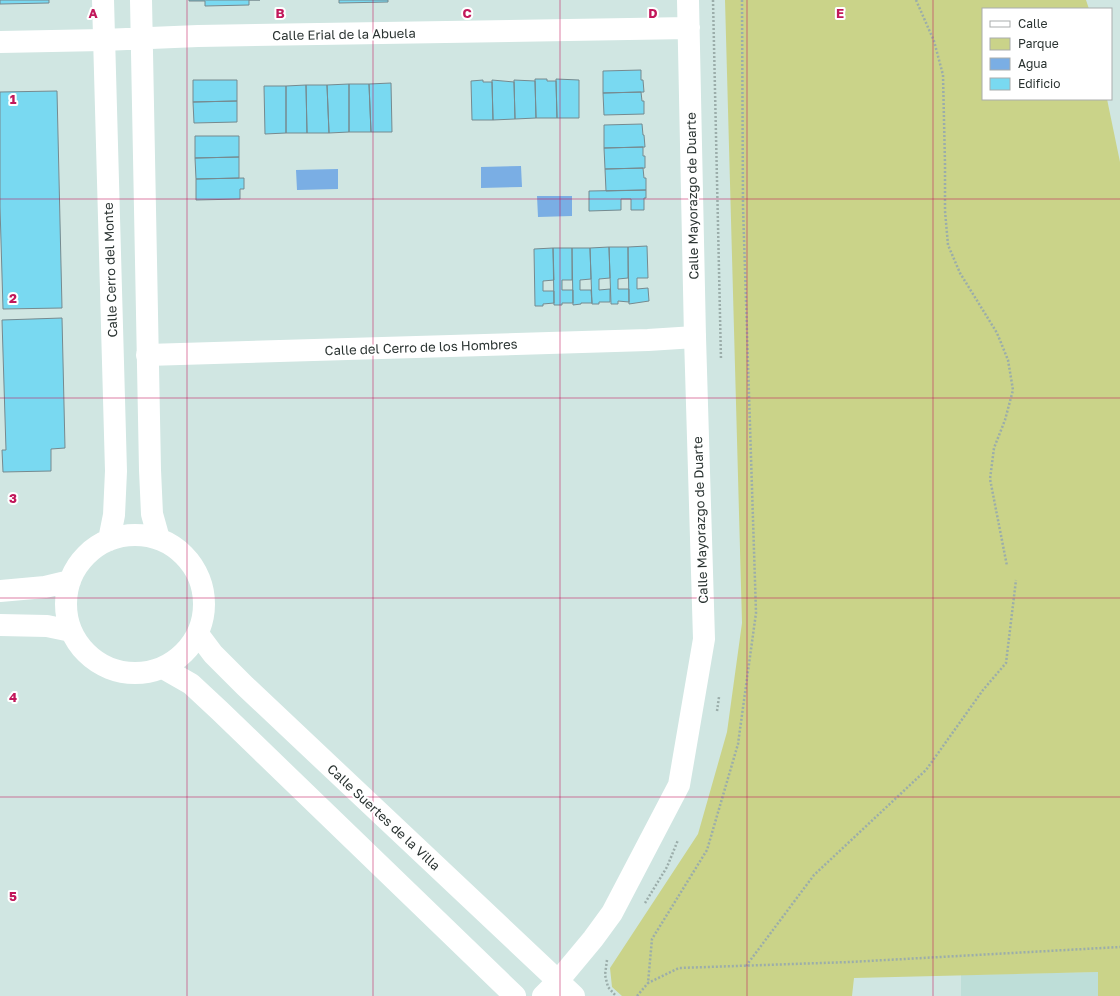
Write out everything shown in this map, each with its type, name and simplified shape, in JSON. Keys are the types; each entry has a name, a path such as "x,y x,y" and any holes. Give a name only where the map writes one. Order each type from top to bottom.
{"main road":[{"name":"Calle Cerro del Monte","path":"103,0 116,471 114,515 109,540"},
{"path":"141,0 147,355 152,514 159,539"},
{"name":"Calle Mayorazgo de Duarte","path":"550,988 593,939 612,913 679,785 704,640 695,337 688,0"},
{"name":"Calle Erial de la Abuela","path":"0,42 198,36 689,28"},
{"name":"Calle del Cerro de los Hombres","path":"147,355 648,340 695,337"},
{"path":"126,535 143,535 159,539 178,550 186,557 196,570 202,586 204,602 203,618 198,634 189,648 177,660 163,668 132,674 117,671 102,665 90,656 79,645 71,631 67,614 66,597 70,581 76,568 85,556 96,546 126,535"},
{"path":"0,591 45,587 70,581"},
{"path":"0,626 47,626 71,631"},
{"name":"Calle Suertes de la Villa","path":"198,634 213,654 550,988 574,996"},
{"path":"163,668 191,684 516,996"}],"path":[{"path":"648,983 652,939 707,850 738,744 756,613 743,207 742,0"},
{"path":"916,0 934,41 943,75 945,210 948,245 960,273 997,333 1008,360 1013,390 1005,420 994,448 990,479 1007,566"},
{"path":"746,966 814,875 926,770 983,690 1006,663 1016,580"},
{"path":"637,996 648,983 679,968 858,962 1120,947"}],"shaded area":[{"path":"1098,972 1098,996 961,996 961,975"}],"green space":[{"path":"725,0 1086,0 1089,8 982,8 982,100 1107,100 1120,162 1120,996 1098,996 1098,972 854,978 852,996 622,996 612,987 610,968 698,834 727,732 742,623"}],"water":[{"path":"521,166 522,187 481,188 481,167"},
{"path":"338,169 338,189 297,190 296,170"},
{"path":"537,196 572,196 572,216 538,217"}],"building":[{"path":"0,0 49,0 49,3 0,4"},
{"path":"189,0 249,0 249,5 205,6 205,1"},
{"path":"339,0 388,0 388,2 339,3"},
{"path":"641,70 641,80 643,80 644,92 603,93 603,71"},
{"path":"535,79 556,81 557,118 536,118"},
{"path":"556,79 579,80 579,118 557,118"},
{"path":"193,80 237,80 237,101 193,102"},
{"path":"483,80 483,82 492,82 493,120 472,120 471,81"},
{"path":"492,80 514,82 515,119 493,120"},
{"path":"514,80 535,81 536,118 515,119"},
{"path":"391,83 392,132 371,132 369,84"},
{"path":"349,84 369,84 371,132 349,132"},
{"path":"349,84 349,132 329,133 327,85"},
{"path":"306,85 327,85 329,133 307,133"},
{"path":"306,85 307,133 286,133 286,86"},
{"path":"264,86 286,86 286,133 265,134"},
{"path":"57,91 62,308 3,309 0,207 0,92"},
{"path":"641,92 642,101 644,101 644,114 604,115 603,93"},
{"path":"237,101 237,122 194,123 193,102"},
{"path":"642,124 645,147 604,148 604,125"},
{"path":"195,136 239,136 239,157 195,158"},
{"path":"643,147 645,168 605,169 604,148"},
{"path":"239,157 239,178 196,179 195,158"},
{"path":"643,168 644,178 646,178 646,190 606,191 605,169"},
{"path":"244,178 244,189 240,189 240,199 196,200 196,179"},
{"path":"646,190 644,210 631,210 631,199 621,199 621,210 589,211 589,191"},
{"path":"647,246 648,278 637,278 637,289 648,288 649,301 629,304 628,247"},
{"path":"609,247 610,278 599,279 599,290 610,289 610,302 599,302 599,304 592,304 590,248"},
{"path":"609,247 628,247 628,278 618,279 618,289 629,289 629,302 618,301 618,304 611,304"},
{"path":"553,248 554,280 543,281 543,291 554,291 554,303 543,304 543,306 535,306 534,249"},
{"path":"553,248 572,248 572,280 562,280 562,290 573,290 573,303 554,305"},
{"path":"572,248 590,248 591,279 580,280 580,290 591,290 592,303 573,305"},
{"path":"62,318 65,448 51,449 51,471 3,472 2,450 6,450 2,320"}]}
